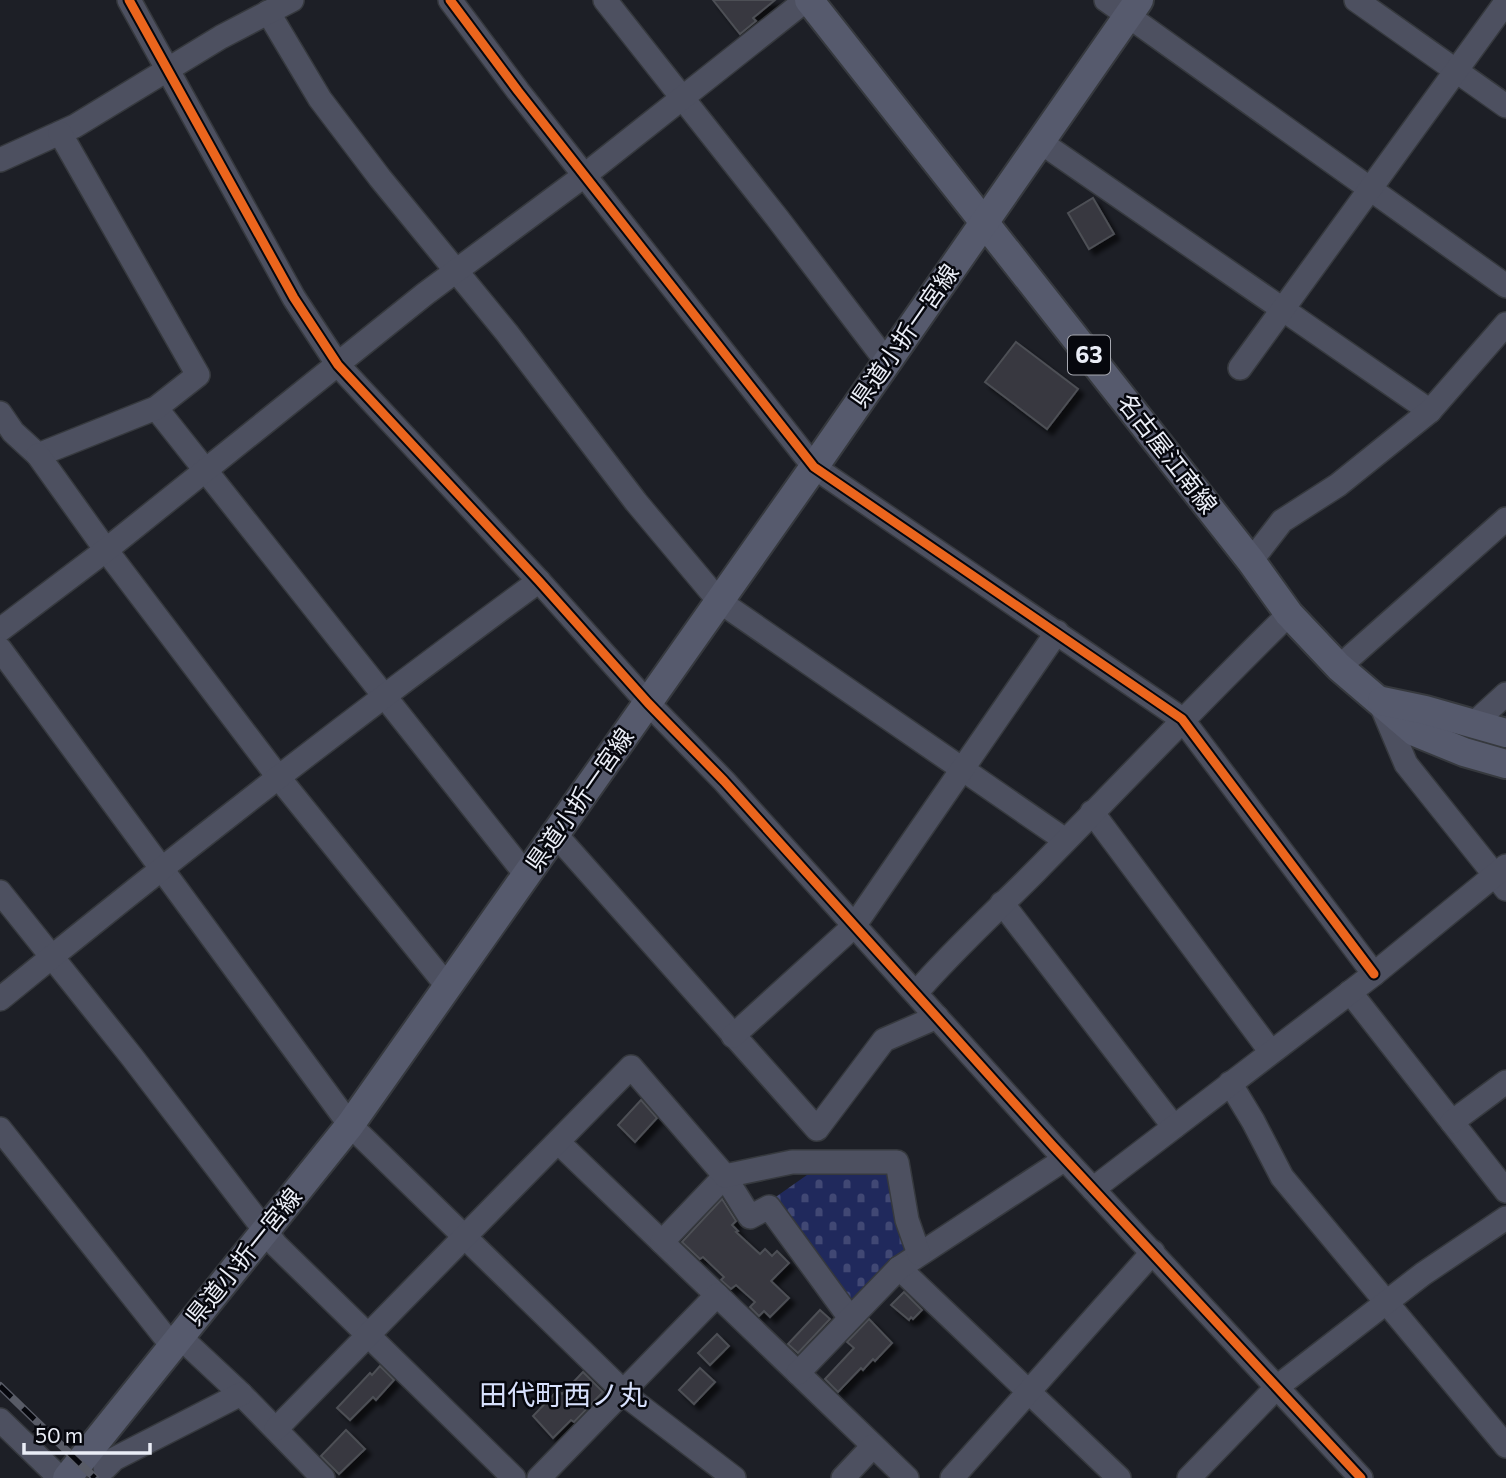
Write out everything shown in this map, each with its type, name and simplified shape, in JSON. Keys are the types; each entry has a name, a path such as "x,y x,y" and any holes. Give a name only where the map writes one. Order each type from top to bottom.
{"main road":[{"name":"名古屋江南線","path":"808,0 1251,561 1289,614 1339,667 1415,732 1464,752 1506,764"},
{"name":"県道小折一宮線","path":"66,1478 103,1466 176,1342 350,1125 984,222 1039,141 1124,5"},
{"name":"名古屋江南線","path":"1380,700 1506,733"}],"street":[{"path":"129,0 293,299 338,365 539,581 648,703 724,781 1093,1189 1361,1478"},
{"path":"0,159 75,126 221,37 292,0"},
{"path":"450,0 518,91 814,467 1182,719 1374,974"},
{"path":"605,0 887,362"},
{"path":"0,630 106,550 456,271 585,175 808,0"},
{"path":"1356,0 1506,106"},
{"path":"1240,368 1506,2"},
{"path":"1124,5 1506,286"},
{"path":"268,12 320,99 380,178 636,502 719,601 1065,840"},
{"path":"38,455 156,408 198,375 60,133"},
{"path":"1039,141 1430,411"},
{"path":"1251,561 1282,521 1338,485 1430,411 1506,324"},
{"path":"156,408 527,876"},
{"path":"0,413 13,432 38,455 106,550 279,778 448,987"},
{"path":"1339,667 1506,519"},
{"path":"0,999 161,868 383,696 539,581"},
{"path":"916,993 950,954 1289,614"},
{"path":"733,1036 854,926 1057,632"},
{"path":"0,649 350,1125 623,1391 734,1478"},
{"path":"1472,725 1506,694"},
{"path":"1093,1189 1502,877 1406,764 1380,700"},
{"path":"1092,813 1271,1052"},
{"path":"556,835 817,1129"},
{"path":"0,891 276,1245 514,1478"},
{"path":"1002,903 1174,1127"},
{"path":"1350,992 1506,1191"},
{"path":"792,1162 884,1040 937,1017"},
{"path":"276,1429 631,1067 725,1176 750,1217 769,1207 850,1318"},
{"path":"1452,1122 1506,1082"},
{"path":"1230,1083 1282,1177 1506,1446"},
{"path":"0,1129 176,1342 241,1394 323,1478"},
{"path":"558,1142 907,1478"},
{"path":"798,1373 899,1268 1066,1159"},
{"path":"662,1242 725,1176 792,1162 897,1162 907,1220 919,1254"},
{"path":"1189,1478 1278,1387 1423,1273 1506,1218"},
{"path":"953,1478 1153,1252"},
{"path":"899,1268 1119,1478"},
{"path":"539,1478 717,1295"},
{"path":"103,1466 241,1394"},
{"path":"0,1420 60,1478"},
{"path":"843,1478 873,1446"}],"green space":[{"path":"888,1169 908,1252 849,1311 770,1201 814,1170"}],"building":[{"path":"713,0 775,0 753,18 756,21 740,34"},
{"path":"1093,198 1114,234 1089,249 1068,213"},
{"path":"1016,342 1078,389 1047,429 985,382"},
{"path":"641,1100 657,1118 635,1142 618,1125"},
{"path":"722,1199 736,1221 732,1225 738,1231 736,1232 760,1254 765,1249 772,1256 777,1251 789,1263 771,1281 789,1298 770,1317 764,1311 759,1316 750,1307 755,1302 736,1285 731,1289 721,1280 724,1277 682,1242"},
{"path":"904,1292 922,1310 913,1319 911,1317 909,1320 891,1305"},
{"path":"820,1310 830,1319 798,1353 788,1344"},
{"path":"869,1319 892,1343 875,1361 873,1359 863,1370 861,1368 838,1392 825,1379 854,1348 847,1342"},
{"path":"717,1334 729,1346 710,1365 698,1353"},
{"path":"380,1366 394,1380 376,1400 373,1397 350,1420 337,1408"},
{"path":"700,1368 715,1382 694,1404 679,1390"},
{"path":"583,1372 603,1392 574,1422 571,1420 553,1438 533,1416 558,1390 562,1394"},
{"path":"346,1430 365,1449 339,1474 321,1456"}],"railway":[{"path":"0,1386 95,1478"}],"cycle path":[{"path":"129,0 294,298 338,365 539,581 648,703 724,781 1053,1146 1361,1478"},
{"path":"450,0 518,91 814,467 1182,719 1374,974"}],"district":[{"name":"田代町西ノ丸","path":"563,1395"}]}
